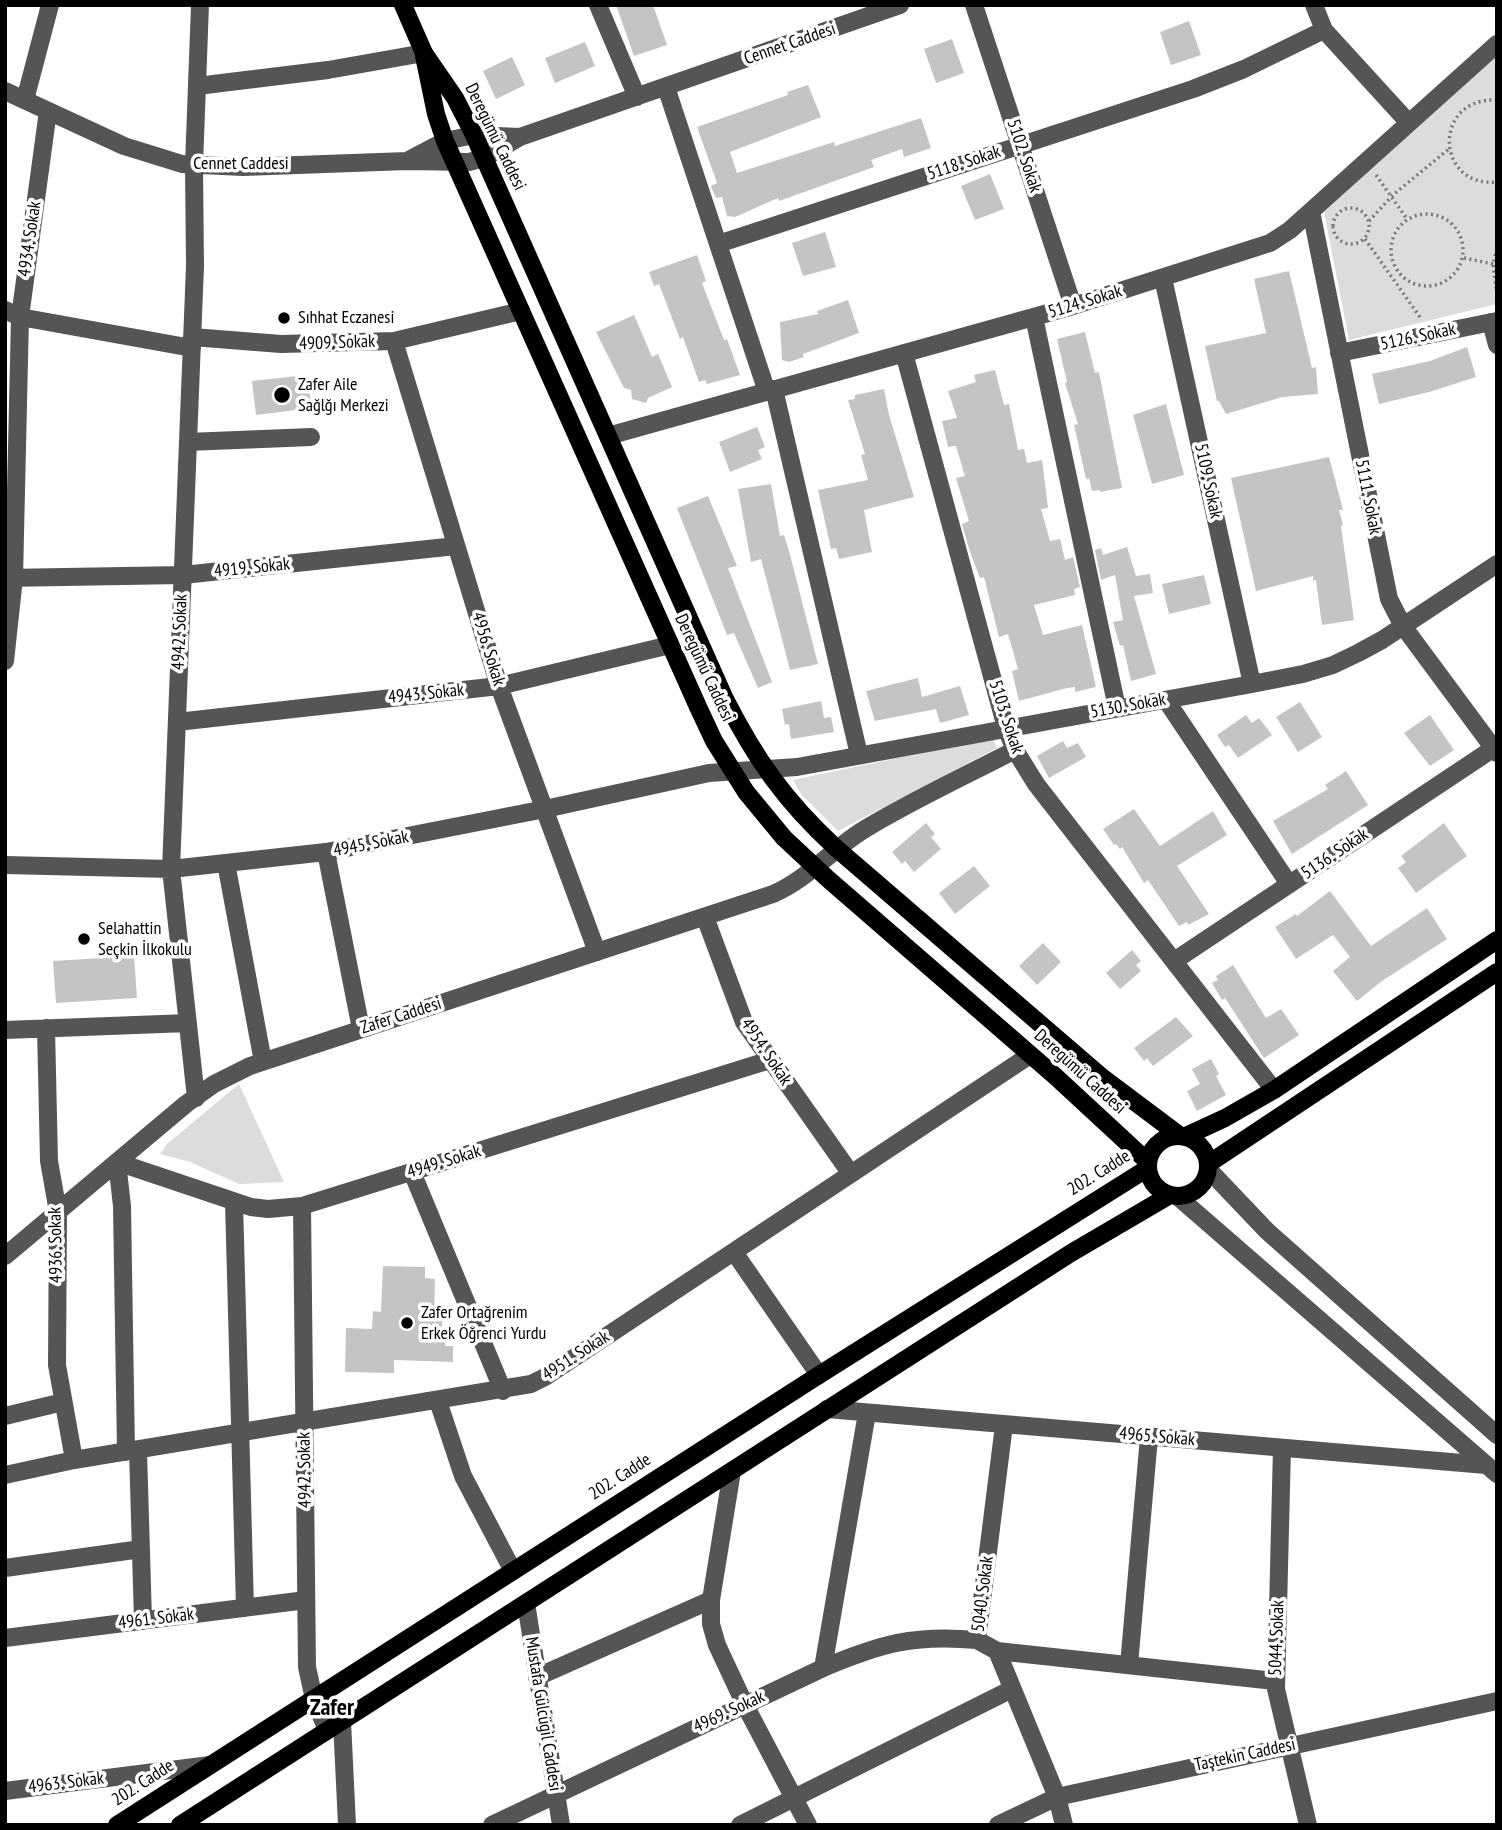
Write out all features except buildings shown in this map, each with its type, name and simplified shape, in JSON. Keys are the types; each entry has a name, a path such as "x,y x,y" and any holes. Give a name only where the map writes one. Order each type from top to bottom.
{"main road":[{"name":"Deregümü Caddesi","path":"403,5 424,53 455,98 474,135 724,698 766,771 799,811 836,848 1103,1078 1182,1136"},
{"name":"Deregümü Caddesi","path":"424,53 436,114 445,141 699,709 732,771 763,814 815,868 1030,1055 1148,1165"},
{"path":"1497,940 1274,1090 1225,1118 1182,1136 1164,1139 1155,1145 1148,1165 1154,1185 1162,1192 1173,1195 1193,1193 1201,1186 1208,1167 1497,972"},
{"path":"1182,1136 1201,1145 1208,1167"},
{"name":"202. Cadde","path":"117,1825 1148,1165"},
{"path":"180,1825 1071,1253 1173,1195"}],"street":[{"path":"25,100 50,5"},
{"name":"4942. Sokak","path":"195,1098 171,869 195,266 194,165 200,5"},
{"path":"598,5 637,97"},
{"name":"Cennet Caddesi","path":"5,91 124,146 154,157 194,165 243,167 407,161 455,163 484,158 520,137 900,5"},
{"name":"5102. Sokak","path":"974,5 1073,306"},
{"path":"1314,5 1324,30 1409,123"},
{"name":"5118. Sokak","path":"718,243 1193,89 1244,69 1324,30"},
{"name":"5124. Sokak","path":"608,436 1073,306 1270,243 1311,211 1497,44"},
{"path":"197,86 328,70 424,53"},
{"path":"666,87 771,391 859,755"},
{"name":"4934. Sokak","path":"5,660 10,578 13,314 48,111"},
{"name":"Cennet Caddesi","path":"407,161 445,141 474,135 520,137"},
{"name":"5111. Sokak","path":"1311,211 1389,599 1403,626 1496,749"},
{"name":"5109. Sokak","path":"1163,278 1252,684"},
{"name":"4909. Sokak","path":"13,314 192,342 281,344 394,341 521,311"},
{"path":"1034,317 1117,708"},
{"path":"1494,321 1497,345"},
{"name":"5126. Sokak","path":"1339,353 1494,321"},
{"name":"4956. Sokak","path":"394,341 499,686 597,952"},
{"name":"5103. Sokak","path":"904,353 1006,728 1015,750 1036,784 1274,1090"},
{"path":"188,442 311,437"},
{"name":"4919. Sokak","path":"10,578 183,575 456,545"},
{"name":"5130. Sokak","path":"732,771 766,771 1303,674 1333,665 1370,647 1497,564"},
{"name":"4943. Sokak","path":"177,722 499,686 670,645"},
{"path":"1166,699 1289,884"},
{"name":"5136. Sokak","path":"1174,961 1496,749"},
{"name":"Zafer Caddesi","path":"5,1256 214,1084 262,1062 789,888 836,848 867,828 1015,750"},
{"name":"4945. Sokak","path":"5,865 171,869 326,852 545,809 688,777 732,771"},
{"path":"326,852 361,1029"},
{"path":"226,863 262,1062"},
{"name":"4954. Sokak","path":"705,916 744,1022 851,1174"},
{"path":"5,1030 188,1023"},
{"name":"4936. Sokak","path":"46,1028 49,1161 58,1212 57,1345 63,1402 74,1460"},
{"name":"4951. Sokak","path":"5,1475 74,1460 503,1391 531,1384 1030,1055"},
{"name":"4949. Sokak","path":"117,1162 234,1202 268,1209 302,1206 770,1060"},
{"path":"117,1162 122,1206 132,1451 141,1549 143,1621"},
{"path":"1208,1167 1267,1231 1497,1435"},
{"path":"412,1172 503,1391"},
{"path":"1173,1195 1492,1470"},
{"path":"234,1202 246,1608"},
{"name":"4942. Sokak","path":"302,1206 307,1667 314,1699 335,1726 347,1825"},
{"path":"734,1252 819,1375"},
{"path":"438,1401 463,1476 513,1571"},
{"path":"5,1416 63,1402"},
{"name":"4965. Sokak","path":"827,1409 1282,1448 1492,1470"},
{"path":"823,1668 867,1413"},
{"name":"5040. Sokak","path":"1004,1424 976,1640 997,1651 1057,1797 1064,1825"},
{"path":"1129,1665 1149,1437"},
{"name":"5044. Sokak","path":"1282,1448 1275,1681 1277,1700 1308,1825"},
{"path":"732,1471 711,1600 713,1635 745,1704 808,1825"},
{"path":"5,1569 141,1549"},
{"name":"4961. Sokak","path":"5,1638 306,1600"},
{"path":"537,1677 711,1600"},
{"name":"Mustafa Gülcügil Caddesi","path":"526,1603 561,1825"},
{"name":"4969. Sokak","path":"492,1825 745,1704 864,1651 915,1638 976,1640"},
{"path":"997,1651 1275,1681"},
{"path":"740,1825 1012,1689"},
{"name":"Taştekin Caddesi","path":"998,1825 1057,1797 1497,1701"},
{"name":"4963. Sokak","path":"5,1791 210,1765"}],"path":[{"path":"1497,100 1469,105 1452,125 1449,137 1456,165 1466,176 1479,182 1497,182"},
{"path":"1369,221 1363,212 1352,208 1341,211 1334,220 1334,232 1342,241 1354,244 1365,239 1369,221 1393,195 1450,148"},
{"path":"1371,168 1393,195 1407,219"},
{"path":"1431,213 1453,224 1464,247 1463,258 1458,269 1440,284 1417,285 1406,280 1392,262 1392,238 1398,227 1407,219 1418,214 1431,213"},
{"path":"1365,239 1423,322"},
{"path":"1497,248 1493,264 1497,295"},
{"path":"1463,258 1493,264"}],"shaded area":[{"path":"1497,54 1497,304 1349,340 1324,212"},
{"path":"993,738 997,748 838,831 801,794 793,780"},
{"path":"239,1084 284,1182 239,1184 190,1162 160,1154 167,1144"}],"place":[{"name":"Sıhhat Eczanesi","path":"284,318"},
{"name":"Zafer Aile Sağlğı Merkezi","path":"282,395"},
{"name":"Selahattin Seçkin İlkokulu","path":"84,939"},
{"name":"Zafer Ortağrenim Erkek Öğrenci Yurdu","path":"407,1323"}],"district":[{"name":"Zafer","path":"332,1708"}]}
